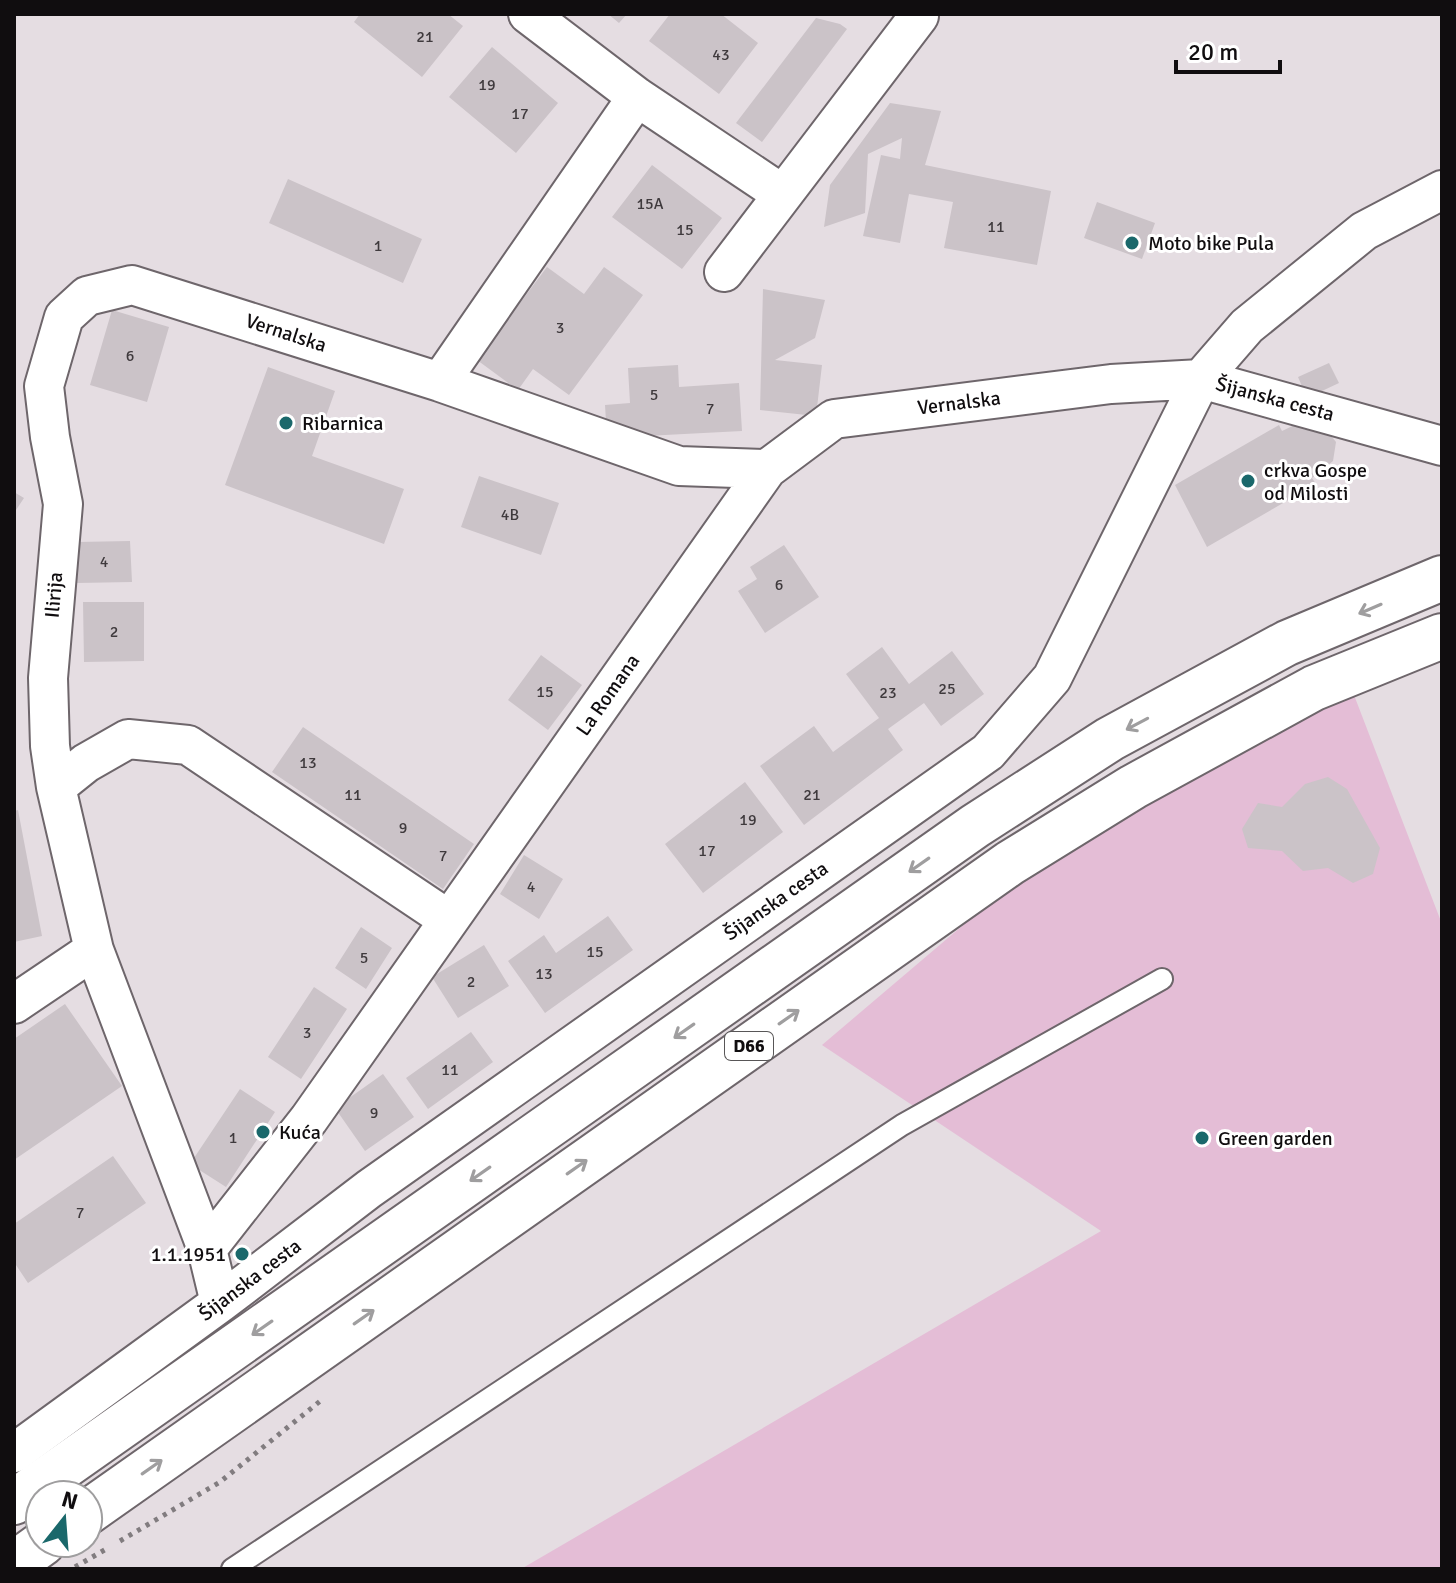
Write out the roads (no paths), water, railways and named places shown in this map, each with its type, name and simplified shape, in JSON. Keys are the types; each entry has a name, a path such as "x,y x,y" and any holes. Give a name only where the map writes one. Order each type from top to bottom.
{"main road":[{"name":"D66","path":"14,1502 987,818 1110,739 1287,643 1442,578"},
{"name":"D66","path":"104,1501 1010,863 1133,787 1314,688 1442,636"}],"street":[{"path":"528,14 637,97 782,194"},
{"path":"724,272 919,16"},
{"path":"440,382 637,97"},
{"path":"1201,379 1247,326 1364,231 1442,190"},
{"name":"Vernalska","path":"132,285 440,382 679,466 767,469 834,419 1111,384 1201,379"},
{"name":"Ilirija","path":"132,285 87,296 64,317 44,386 63,504 48,678 50,746 56,787 94,950 207,1249"},
{"name":"Šijanska cesta","path":"14,1453 220,1303 369,1189 988,752 1052,678 1201,379 1442,446"},
{"name":"La Romana","path":"207,1249 309,1119 767,469"},
{"path":"56,787 86,763 128,739 188,745 449,920"},
{"path":"14,1004 94,950"},
{"path":"207,1249 220,1303"}],"lane":[{"path":"232,1569 902,1125 1162,979"}],"place":[{"name":"Moto bike Pula","path":"1132,243"},
{"name":"Ribarnica","path":"286,423"},
{"name":"crkva Gospe od Milosti","path":"1248,481"},
{"name":"Kuća","path":"263,1132"},
{"name":"Green garden","path":"1202,1138"},
{"name":"1.1.1951","path":"242,1254"}]}
